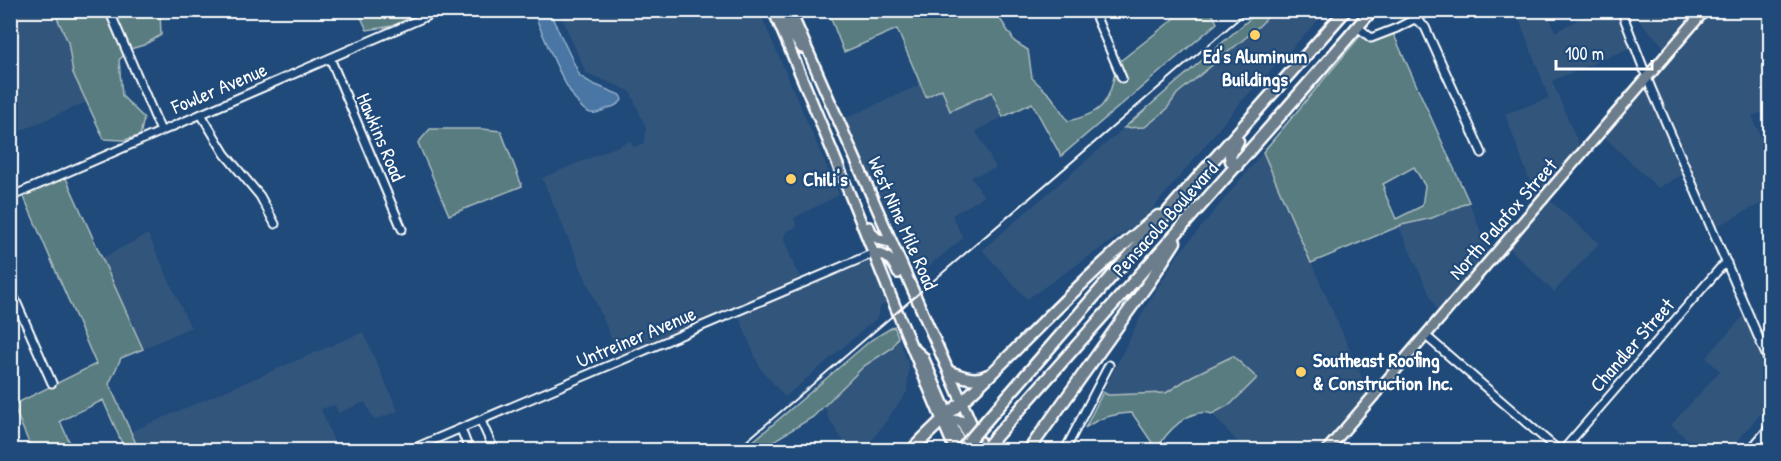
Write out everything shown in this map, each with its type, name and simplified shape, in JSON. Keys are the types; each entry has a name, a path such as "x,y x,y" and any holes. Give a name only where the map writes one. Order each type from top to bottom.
{"highway":[{"name":"Pensacola Boulevard","path":"962,450 1346,10"},
{"name":"Pensacola Boulevard","path":"983,450 1237,166 1372,10"},
{"path":"1237,166 1231,161 1231,150 1262,116 1271,95"},
{"path":"912,450 935,425 947,418 994,372 1053,310 1141,230 1179,199"},
{"path":"1029,450 1150,281 1188,221"},
{"path":"950,372 963,377 982,379 994,372"}],"main road":[{"name":"West Nine Mile Road","path":"773,10 843,176 910,346 923,357 947,418"},
{"path":"781,10 789,30 815,68"},
{"name":"West Nine Mile Road","path":"790,10 983,450"},
{"name":"North Palafox Street","path":"1327,450 1706,10"},
{"path":"843,176 851,182 873,235 882,242 891,242"},
{"path":"874,253 883,254 889,258 904,285 912,291"},
{"path":"947,418 955,450"},
{"path":"947,418 962,450"},
{"path":"947,418 961,421 975,450"}],"street":[{"path":"109,10 161,131"},
{"name":"Fowler Avenue","path":"10,197 441,10"},
{"path":"1093,10 1122,78"},
{"path":"1621,10 1647,78 1770,364"},
{"path":"1358,27 1371,38 1428,12"},
{"path":"1415,19 1425,27 1482,153"},
{"name":"Hawkins Road","path":"330,58 402,229"},
{"path":"201,114 225,153 260,196 275,224"},
{"name":"Untreiner Avenue","path":"410,450 874,253"},
{"name":"Chandler Street","path":"1563,450 1726,263"},
{"path":"10,288 52,383"},
{"path":"1426,336 1558,450"},
{"path":"1065,450 1108,365"},
{"path":"481,421 494,450"},
{"path":"461,429 469,450"},
{"path":"1570,442 1579,450"}],"shaded area":[{"path":"11,11 54,11 68,42 73,73 87,102 11,135"},
{"path":"533,11 549,11 580,76 620,95 622,100 620,102 595,113 588,112 581,106 565,82"},
{"path":"559,11 759,11 839,195 794,218 797,227 786,232 784,239 795,268 803,280 619,356 542,178 630,141 634,147 644,143 646,128 630,91 586,73"},
{"path":"1274,11 1327,11 1242,101 1145,218 1027,299 982,250 1124,128 1166,110 1177,94 1255,30"},
{"path":"1516,11 1548,11 1555,32 1594,11 1617,11 1632,47 1552,81 1581,150 1537,201 1505,114 1549,98"},
{"path":"1642,11 1701,11 1667,50 1637,18"},
{"path":"1710,11 1770,11 1770,110 1752,116 1770,160 1770,199 1715,227 1651,79"},
{"path":"921,84 926,96 942,89 950,111 992,92 1003,117 976,131 996,168 971,177 984,197 952,215 963,238 918,275 844,119"},
{"path":"1646,85 1684,174 1658,188 1603,136"},
{"path":"1263,152 1370,396 1323,450 1245,450 1212,414 1231,404 1233,356 1192,376 1166,393 1108,395 1103,392 1145,308 1178,255"},
{"path":"1548,199 1599,243 1554,292 1507,246"},
{"path":"1469,202 1490,255 1439,315 1399,227 1432,218"},
{"path":"148,234 190,326 193,326 143,349 102,258"},
{"path":"867,260 873,265 888,301 880,307 877,318 785,397 760,368 738,315"},
{"path":"1745,314 1770,374 1770,403 1729,450 1700,450 1671,425 1720,371 1706,358"},
{"path":"363,332 398,411 374,420 365,402 338,413 335,405 321,409 334,442 317,450 139,450 132,431"},
{"path":"898,337 909,366 907,392 865,450 849,450 829,419 824,405 864,366 892,348"}],"green space":[{"path":"1260,10 1274,11 1255,30 1177,94 1166,110 1145,127 1124,128"},
{"path":"54,11 104,11 124,55 119,60 122,96 144,118 140,136 123,140 104,139 73,73 68,42"},
{"path":"113,11 160,11 161,35 144,45 130,49"},
{"path":"358,11 433,11 399,25 367,30"},
{"path":"828,11 995,11 1015,42 1028,50 1032,78 1051,96 1068,121 1088,115 1101,106 1110,93 1115,72 1120,82 1126,79 1119,62 1184,11 1211,11 1217,23 1061,156 1032,103 1003,117 992,92 950,111 942,89 926,97 897,29 844,52"},
{"path":"1393,33 1469,202 1432,218 1402,225 1311,263 1263,152 1361,35 1373,40","holes":["1414,167 1425,186 1422,206 1396,219 1383,184"]},
{"path":"430,129 501,131 522,186 449,215 418,143"},
{"path":"65,176 143,349 121,358 109,384 139,450 125,450 103,400 60,421 73,450 32,450 13,405 96,364 23,195"},
{"path":"894,326 898,337 892,348 864,366 813,417 763,450 743,450 871,340"},
{"path":"1233,356 1257,378 1231,404 1212,414 1195,414 1187,417 1172,429 1157,450 1132,413 1107,417 1085,428 1103,392 1108,395 1166,393 1192,376"}],"railway":[{"path":"736,450 1249,10"},
{"path":"1744,450 1770,420"}],"place":[{"name":"Ed's Aluminum Buildings","path":"1255,35"},
{"name":"Chili's","path":"791,179"},
{"name":"Southeast Roofing & Construction Inc.","path":"1301,372"}]}
